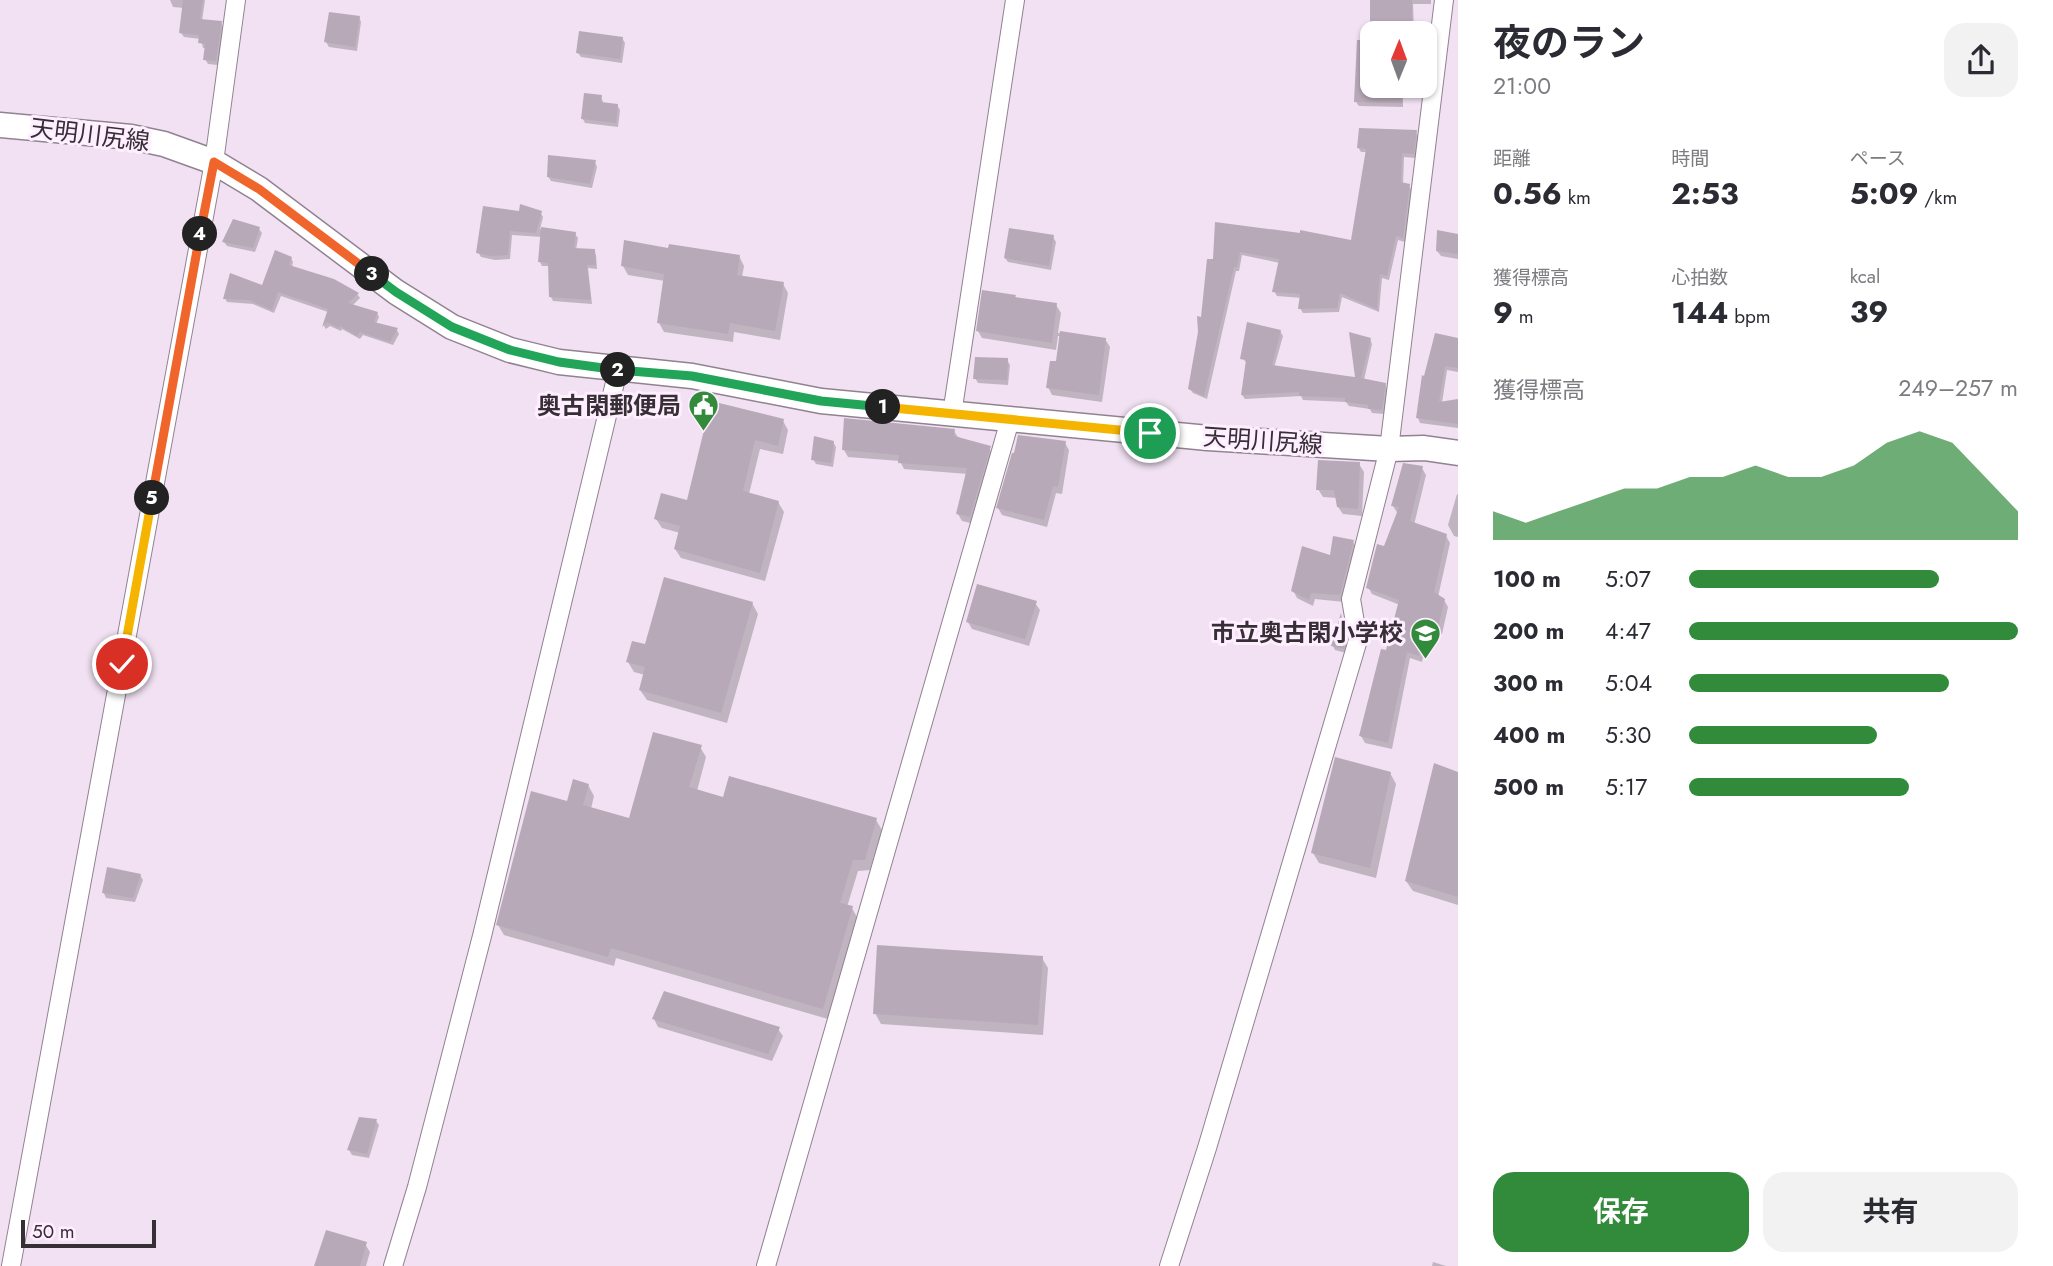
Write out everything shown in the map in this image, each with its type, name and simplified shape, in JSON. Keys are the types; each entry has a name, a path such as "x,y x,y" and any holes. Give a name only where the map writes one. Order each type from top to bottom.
{"main road":[{"name":"天明川尻線","path":"0,125 131,137 164,144 214,162 259,189 396,292 452,327 510,350 559,362 692,376 821,401 1208,438 1389,449 1424,448 1458,453"}],"street":[{"path":"11,1266 214,162 236,0"},
{"path":"952,414 1015,0"},
{"path":"1169,1266 1207,1148 1358,640 1351,599 1389,449 1444,0"},
{"path":"393,1266 417,1187 479,949 618,370"},
{"path":"766,1266 1010,420"}],"building":[{"path":"183,0 203,0 200,19 222,21 216,61 203,60 205,44 198,43 199,35 179,33"},
{"path":"1370,0 1412,0 1412,21 1370,21"},
{"path":"329,12 360,16 355,47 324,42"},
{"path":"579,31 623,37 620,59 576,53"},
{"path":"1357,40 1360,40 1360,98 1402,98 1402,103 1354,102"},
{"path":"584,93 602,95 601,102 618,104 616,123 581,119"},
{"path":"1359,128 1417,130 1414,154 1402,153 1401,182 1410,184 1403,238 1396,236 1387,276 1380,274 1377,309 1340,293 1337,308 1298,309 1300,294 1272,292 1279,259 1240,252 1237,267 1234,267 1204,396 1188,389 1198,332 1197,316 1201,317 1207,259 1213,259 1215,222 1300,233 1300,230 1351,240 1366,149 1357,148"},
{"path":"548,155 596,160 590,184 547,177"},
{"path":"520,204 542,211 536,233 510,231 508,255 476,253 483,206 519,211"},
{"path":"233,219 260,227 253,248 222,242"},
{"path":"541,227 576,232 574,248 595,249 596,265 587,265 591,300 549,297 548,263 538,262"},
{"path":"1009,228 1054,235 1049,266 1004,258"},
{"path":"1437,230 1458,234 1458,254 1436,251"},
{"path":"624,240 668,248 669,244 740,255 737,275 784,282 775,331 730,323 728,334 657,323 664,274 621,266"},
{"path":"275,250 292,257 289,265 334,279 359,293 348,303 378,312 374,322 398,328 390,342 360,332 357,336 327,322 322,327 328,309 278,292 272,310 249,300 223,299 230,273 262,285"},
{"path":"982,290 1057,303 1052,343 976,331"},
{"path":"1247,322 1281,330 1272,365 1347,376 1355,377 1349,332 1371,338 1361,378 1386,383 1382,410 1345,402 1345,398 1299,396 1299,392 1241,395 1246,360 1240,359"},
{"path":"1060,331 1106,338 1099,395 1046,388 1050,361 1056,361"},
{"path":"1435,333 1458,338 1458,368 1445,366 1439,402 1458,399 1458,424 1416,418 1422,375 1424,376"},
{"path":"975,357 1008,358 1007,380 973,379"},
{"path":"711,401 784,419 778,446 755,440 743,491 779,501 760,573 674,549 680,526 654,519 661,493 687,500"},
{"path":"844,418 955,429 954,436 991,446 970,517 956,514 967,468 898,463 899,455 842,450"},
{"path":"1018,435 1066,441 1058,487 1053,486 1044,520 996,508"},
{"path":"814,436 834,441 831,463 811,460"},
{"path":"1318,460 1360,462 1358,509 1337,507 1334,490 1316,490"},
{"path":"1403,463 1423,466 1410,521 1447,534 1434,592 1445,599 1438,628 1424,625 1419,656 1407,652 1388,743 1359,736 1381,649 1386,650 1399,600 1366,588 1377,544 1384,546 1399,507 1391,506"},
{"path":"1333,536 1354,540 1340,595 1311,593 1309,600 1291,591 1302,546 1330,555"},
{"path":"664,577 753,602 721,713 639,690 645,667 626,662 632,641 645,644"},
{"path":"977,584 1037,601 1025,639 966,622"},
{"path":"1341,613 1346,639 1344,649 1331,646"},
{"path":"653,732 702,745 689,787 723,797 729,776 877,818 865,860 853,860 840,903 853,906 823,1009 611,948 608,957 496,925 531,791 567,801 573,779 589,784 583,805 629,818"},
{"path":"1335,757 1391,772 1370,868 1311,853"},
{"path":"1434,763 1458,772 1458,897 1405,881"},
{"path":"107,867 141,874 133,898 102,893"},
{"path":"877,945 1043,956 1038,1025 873,1014"},
{"path":"664,991 780,1027 768,1054 652,1019"},
{"path":"359,1117 377,1119 367,1154 347,1150"},
{"path":"326,1230 367,1242 360,1266 314,1266"}],"place":[{"name":"奥古閑郵便局","path":"704,433"},
{"name":"市立奥古閑小学校","path":"1426,660"}],"route":[{"path":"122,664 214,162 259,189 396,292 452,327 510,350 559,362 692,376 821,401 1150,433"}]}
